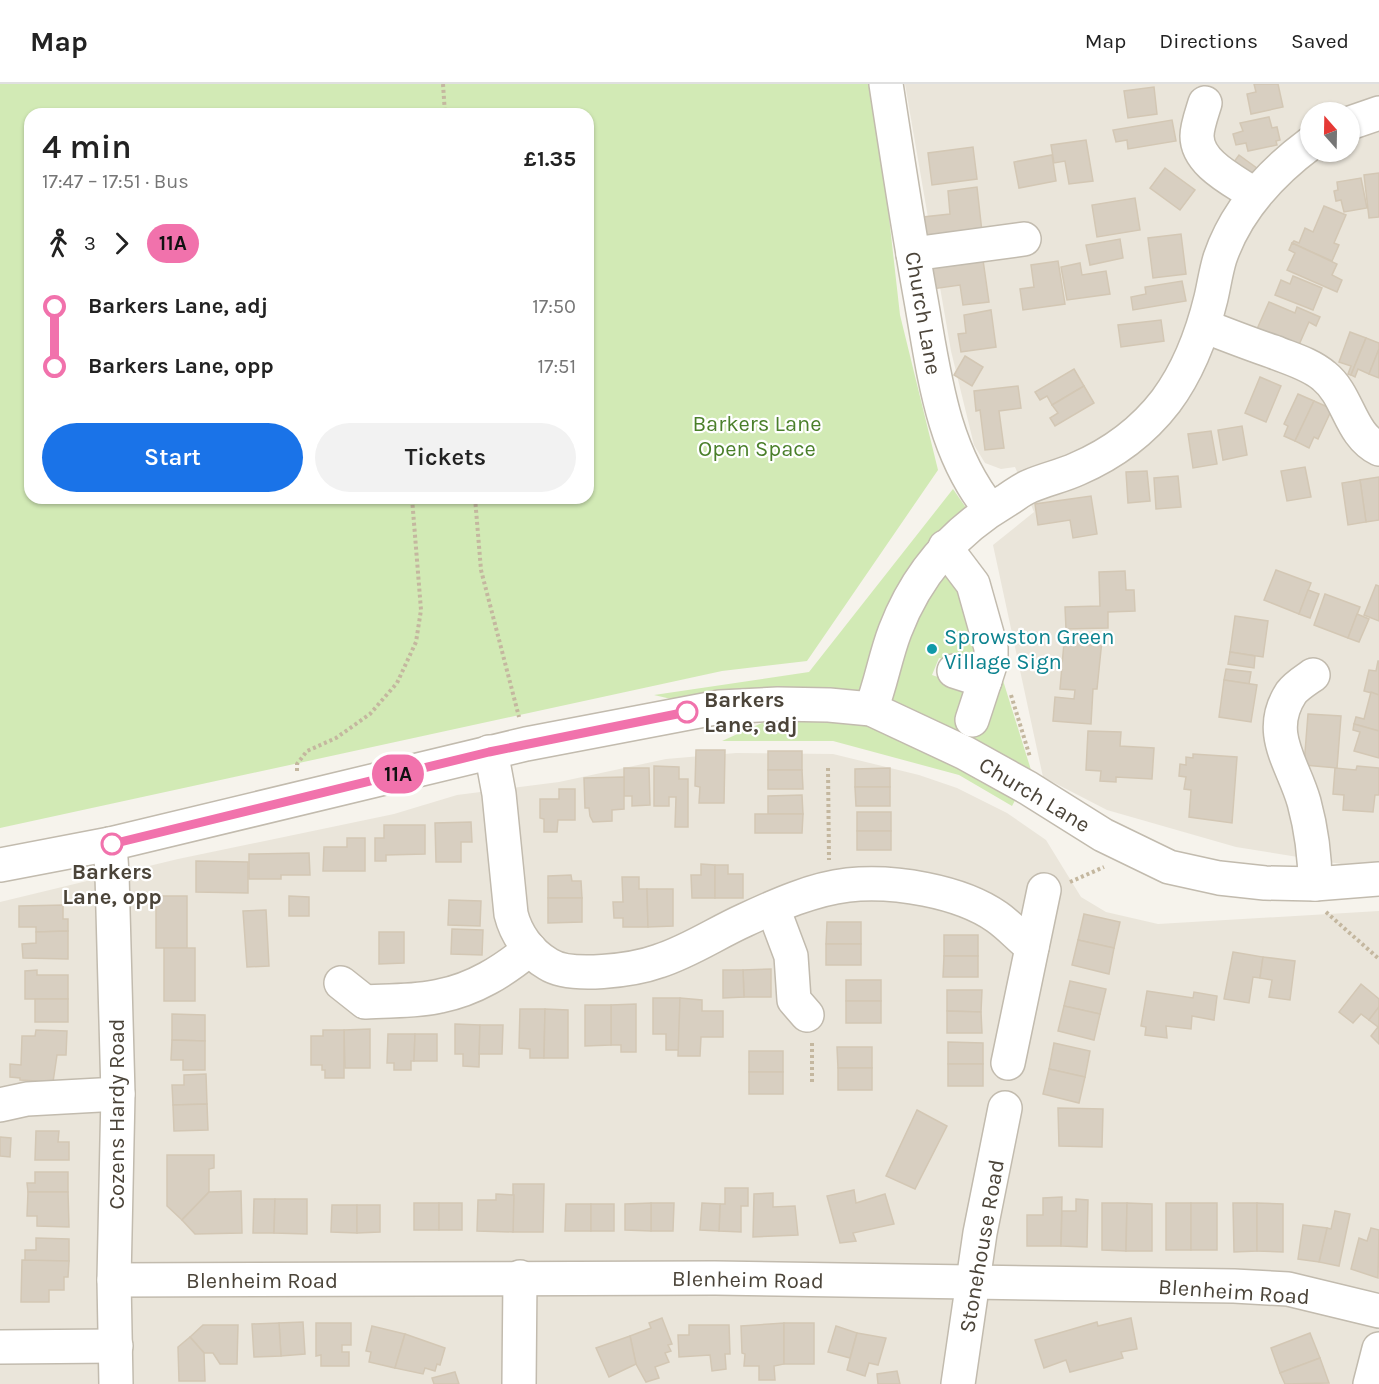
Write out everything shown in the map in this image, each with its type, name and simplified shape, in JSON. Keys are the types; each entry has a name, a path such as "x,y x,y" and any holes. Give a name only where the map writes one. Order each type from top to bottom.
{"street":[{"name":"Church Lane","path":"886,84 941,411 962,465 990,509"},
{"path":"1205,103 1197,135 1199,149 1208,162 1255,195"},
{"path":"1360,120 1379,113"},
{"path":"871,709 895,632 905,608 926,572 945,547 990,509 1029,486 1076,470 1107,455 1139,431 1166,402 1186,371 1204,326 1220,258 1235,225 1255,195 1284,163 1300,151"},
{"path":"913,254 1024,239"},
{"path":"1204,326 1308,365 1325,376 1340,391 1354,423 1365,439 1379,449"},
{"path":"945,547 973,584 991,648 988,671 972,720"},
{"path":"954,671 988,671"},
{"path":"1312,675 1292,691 1283,710 1279,729 1282,746 1303,799 1310,825 1315,884"},
{"name":"Church Lane","path":"0,865 110,844 526,744 720,707 778,704 871,709 965,753 1028,788 1103,835 1169,867 1219,878 1265,883 1315,884 1379,879"},
{"path":"489,752 499,794 511,914 515,930 530,949 549,965 577,972 620,970 668,958 703,943 744,920 822,883 884,884 958,898 997,917 1032,947"},
{"name":"Cozens Hardy Road","path":"110,844 118,1094 114,1280 116,1384"},
{"path":"1008,1063 1044,890"},
{"path":"773,908 791,956 794,1000 807,1015"},
{"path":"341,983 365,1002 438,997 470,987 505,969 530,949"},
{"path":"0,1105 27,1099 118,1094"},
{"name":"Stonehouse Road","path":"958,1384 980,1233 1005,1108"},
{"path":"519,1384 520,1277"},
{"name":"Blenheim Road","path":"114,1280 715,1278 1234,1286 1308,1293 1379,1311"},
{"path":"0,1347 116,1346"},
{"path":"1370,1384 1379,1349"}],"path":[{"path":"442,84 444,108"},
{"path":"303,798 297,764 307,751 336,738 370,714 397,683 416,642 421,610 412,504"},
{"path":"476,504 481,570 526,744"},
{"path":"988,671 1004,672 1035,774 1028,788"},
{"path":"822,883 828,768"},
{"path":"1078,878 1106,866 1112,868"},
{"path":"1315,884 1318,905 1379,959"},
{"path":"807,1015 812,1034 812,1082"}],"shaded area":[{"path":"905,84 1379,84 1379,862 1341,864 1236,847 1107,810 1043,777 993,545 1034,512 1015,467 1001,469 985,463 974,445 951,351"},
{"path":"736,753 833,754 919,775 957,788 1007,813 1046,840 1081,897 1106,912 1158,924 1379,911 1379,1384 0,1384 0,902 178,859 394,814 457,795 559,782 666,759"}],"green space":[{"name":"Barkers Lane Open Space","path":"0,84 874,84 900,315 938,470 807,661 722,671 0,828"},
{"path":"953,489 969,512 963,589 981,647 975,665 939,658 932,675 970,688 1001,674 1031,770 1012,806 959,775 833,741 722,741 766,721 654,695 809,672"}],"building":[{"path":"1254,84 1278,84 1283,107 1251,114 1247,94 1256,92"},
{"path":"1154,87 1157,114 1128,118 1124,91"},
{"path":"1269,117 1272,128 1277,127 1280,140 1276,141 1277,145 1248,151 1246,143 1236,145 1233,134 1243,131 1240,123"},
{"path":"1172,120 1176,141 1128,149 1127,140 1116,142 1113,130"},
{"path":"1086,140 1093,181 1069,184 1065,161 1054,163 1051,145"},
{"path":"973,147 977,179 932,185 928,153"},
{"path":"1052,155 1056,181 1019,188 1014,162"},
{"path":"1239,155 1258,169 1250,179 1231,166"},
{"path":"1165,168 1195,190 1180,210 1150,188"},
{"path":"1379,173 1379,217 1369,218 1364,175"},
{"path":"1361,178 1367,208 1344,212 1341,200 1336,201 1334,191 1338,190 1337,182"},
{"path":"977,187 982,232 925,238 923,217 950,214 948,191"},
{"path":"1135,198 1140,230 1097,237 1092,205"},
{"path":"1324,206 1346,215 1334,243 1339,245 1332,261 1292,243 1294,241 1299,243 1305,228 1313,232"},
{"path":"1181,234 1186,274 1153,278 1148,238"},
{"path":"1120,239 1123,258 1090,265 1086,245"},
{"path":"1292,243 1337,264 1332,275 1342,280 1337,292 1287,270 1295,253 1289,250"},
{"path":"983,260 989,302 963,305 960,285 932,289 929,267"},
{"path":"1058,261 1065,304 1023,310 1020,289 1034,287 1031,265"},
{"path":"1080,263 1082,275 1106,271 1110,294 1067,300 1061,267"},
{"path":"1293,276 1322,288 1313,310 1275,295 1281,280 1290,284"},
{"path":"1182,281 1186,301 1133,310 1131,297 1146,294 1145,287"},
{"path":"1269,302 1295,313 1297,307 1320,317 1316,326 1309,322 1298,347 1257,329"},
{"path":"991,310 996,347 961,352 958,334 966,333 964,315"},
{"path":"1161,320 1164,341 1121,347 1118,325"},
{"path":"1350,332 1366,338 1351,375 1348,374 1351,366 1339,362"},
{"path":"1366,338 1379,343 1379,349 1369,374 1358,369 1355,377 1351,375"},
{"path":"1379,349 1379,378 1369,374"},
{"path":"965,356 983,367 972,386 954,375"},
{"path":"1074,369 1084,386 1052,405 1047,396 1040,400 1035,392"},
{"path":"1260,377 1281,386 1266,422 1245,413"},
{"path":"1018,386 1021,408 999,411 1004,448 985,450 980,410 976,411 974,391"},
{"path":"1084,386 1094,403 1055,426 1050,418 1058,413 1052,405"},
{"path":"1298,394 1314,401 1295,441 1284,436 1288,426 1284,424"},
{"path":"1314,401 1332,409 1318,439 1314,437 1309,448 1295,441"},
{"path":"1242,426 1247,455 1223,460 1218,430"},
{"path":"1211,431 1217,464 1193,468 1188,434"},
{"path":"1305,467 1311,497 1287,501 1281,471"},
{"path":"1147,471 1150,501 1128,503 1126,472"},
{"path":"1178,476 1181,507 1156,509 1154,478"},
{"path":"1379,477 1379,520 1366,522 1360,480"},
{"path":"1360,480 1366,522 1348,525 1342,483"},
{"path":"1091,496 1097,534 1073,538 1070,520 1038,525 1035,504"},
{"path":"1276,570 1311,583 1299,614 1264,600"},
{"path":"1125,571 1126,590 1134,590 1135,611 1108,612 1108,628 1066,629 1065,607 1100,606 1099,572"},
{"path":"1376,585 1379,586 1379,621 1364,615"},
{"path":"1308,590 1319,594 1310,618 1299,614"},
{"path":"1325,594 1360,607 1348,638 1314,625"},
{"path":"1357,614 1369,619 1359,642 1348,638"},
{"path":"1235,616 1268,621 1263,657 1230,652"},
{"path":"1065,631 1087,633 1087,639 1102,640 1097,689 1093,689 1091,724 1053,721 1055,697 1074,699 1075,690 1060,689"},
{"path":"1230,652 1255,656 1254,668 1228,664"},
{"path":"1378,661 1379,695 1364,691 1369,670 1376,671"},
{"path":"1226,669 1251,672 1249,684 1224,680"},
{"path":"1224,680 1257,685 1251,722 1219,717"},
{"path":"1371,692 1379,695 1379,731 1354,724 1356,717 1364,719"},
{"path":"1308,714 1341,716 1337,768 1304,765"},
{"path":"1354,724 1379,731 1379,758 1354,751 1360,732 1353,730"},
{"path":"1088,731 1121,732 1120,746 1154,748 1152,779 1116,777 1116,782 1100,781 1101,771 1086,770"},
{"path":"696,750 725,750 724,803 699,803 700,787 695,786"},
{"path":"768,751 802,751 802,770 768,770"},
{"path":"1193,754 1237,757 1232,823 1189,817 1191,790 1184,789 1186,777 1179,776 1180,764 1186,765 1186,757 1193,758"},
{"path":"654,766 679,767 679,779 688,779 688,827 675,827 676,797 669,797 669,806 654,806"},
{"path":"1357,766 1379,768 1379,795 1375,795 1373,812 1343,810 1344,795 1333,794 1335,768 1356,770"},
{"path":"624,768 649,768 650,805 632,806 632,796 624,796"},
{"path":"890,768 890,787 855,787 855,769"},
{"path":"768,770 802,770 803,789 768,789"},
{"path":"624,777 624,809 612,810 612,821 593,822 589,808 585,808 584,778"},
{"path":"855,787 890,787 890,806 856,806"},
{"path":"559,789 575,789 575,820 558,820 557,832 544,832 544,819 540,818 540,799 559,799"},
{"path":"802,795 803,814 768,814 768,796"},
{"path":"857,812 891,812 891,831 857,831"},
{"path":"755,814 803,814 802,833 755,833"},
{"path":"471,822 472,842 461,842 461,862 436,862 435,823"},
{"path":"384,825 425,825 425,854 386,855 386,861 375,861 375,838 384,838"},
{"path":"857,831 891,831 891,850 857,850"},
{"path":"347,838 365,838 365,871 323,871 324,847 347,847"},
{"path":"309,853 310,875 281,875 281,879 249,879 249,854"},
{"path":"196,861 248,862 248,893 196,892"},
{"path":"701,864 715,865 715,898 692,898 691,875 701,875"},
{"path":"715,865 728,865 728,874 743,874 743,898 715,898"},
{"path":"571,875 572,881 581,881 582,898 548,898 548,876"},
{"path":"622,877 639,877 639,889 647,889 648,927 623,927 623,918 614,918 613,902 623,902"},
{"path":"647,889 673,889 673,926 648,927"},
{"path":"156,896 187,896 187,948 156,948"},
{"path":"289,896 309,897 309,916 289,916"},
{"path":"548,898 582,898 582,922 548,923"},
{"path":"449,900 481,901 480,926 448,925"},
{"path":"63,905 63,919 68,919 68,931 36,932 36,927 19,927 19,906"},
{"path":"266,910 269,966 247,967 243,911"},
{"path":"1084,914 1120,922 1114,948 1078,940"},
{"path":"827,922 861,922 861,944 826,944"},
{"path":"452,929 483,930 482,955 451,954"},
{"path":"68,931 68,959 23,958 22,944 36,943 36,932"},
{"path":"379,932 404,932 404,963 379,964"},
{"path":"944,935 978,935 978,956 944,956"},
{"path":"1078,940 1114,948 1109,974 1072,965"},
{"path":"826,944 861,944 861,965 826,965"},
{"path":"164,948 195,948 195,1001 164,1001"},
{"path":"1233,952 1263,957 1260,978 1253,977 1249,1003 1224,999"},
{"path":"944,956 978,956 978,977 943,977"},
{"path":"1263,957 1295,961 1290,1000 1269,997 1272,980 1260,978"},
{"path":"771,969 771,997 744,997 743,970"},
{"path":"37,970 37,975 68,975 68,999 25,999 25,971"},
{"path":"723,970 743,970 744,997 723,998"},
{"path":"846,980 881,980 881,1001 846,1001"},
{"path":"1070,981 1106,989 1100,1014 1064,1006"},
{"path":"1361,984 1379,999 1379,1007 1369,1020 1361,1014 1353,1023 1339,1012"},
{"path":"947,990 982,990 981,1012 947,1011"},
{"path":"1147,991 1193,998 1194,992 1217,996 1214,1020 1192,1016 1191,1029 1166,1026 1167,1038 1145,1035 1146,1027 1141,1026"},
{"path":"653,998 680,998 679,1050 666,1050 666,1034 653,1034"},
{"path":"680,998 702,1000 702,1011 723,1011 723,1037 701,1037 700,1056 678,1056"},
{"path":"35,999 68,999 68,1022 35,1022"},
{"path":"846,1001 881,1001 881,1023 846,1023"},
{"path":"636,1004 636,1052 621,1052 621,1045 611,1045 611,1005"},
{"path":"585,1005 611,1005 611,1045 585,1046"},
{"path":"1064,1006 1100,1014 1094,1040 1058,1031"},
{"path":"1379,1007 1379,1044 1371,1036 1378,1027 1369,1020"},
{"path":"520,1009 545,1009 544,1058 530,1058 530,1049 519,1048"},
{"path":"545,1009 568,1010 568,1058 544,1058"},
{"path":"947,1011 981,1012 982,1033 947,1033"},
{"path":"172,1014 205,1015 205,1041 172,1040"},
{"path":"455,1024 480,1025 479,1067 463,1066 463,1054 455,1054"},
{"path":"480,1025 503,1025 502,1054 479,1054"},
{"path":"370,1029 370,1068 345,1068 344,1030"},
{"path":"36,1030 67,1031 66,1055 57,1055 53,1082 20,1080 20,1078 10,1077 10,1064 21,1065 22,1036 35,1036"},
{"path":"323,1030 344,1030 344,1078 325,1078 322,1065 311,1065 311,1036 323,1036"},
{"path":"388,1034 415,1034 414,1061 411,1061 411,1070 394,1070 394,1063 387,1063"},
{"path":"415,1034 437,1034 437,1061 414,1061"},
{"path":"172,1040 205,1041 205,1070 183,1070 183,1060 171,1060"},
{"path":"948,1042 983,1043 983,1064 948,1064"},
{"path":"1054,1043 1090,1051 1085,1077 1049,1069"},
{"path":"837,1047 872,1047 872,1068 838,1068"},
{"path":"749,1051 783,1051 783,1072 749,1072"},
{"path":"948,1064 983,1064 983,1086 948,1086"},
{"path":"838,1068 872,1068 872,1090 838,1090"},
{"path":"1049,1069 1085,1077 1079,1103 1043,1094"},
{"path":"749,1072 783,1072 783,1094 749,1094"},
{"path":"206,1074 207,1104 173,1105 172,1085 184,1085 184,1075"},
{"path":"207,1104 208,1130 174,1131 173,1105"},
{"path":"1058,1108 1103,1109 1102,1147 1059,1146"},
{"path":"917,1110 947,1126 915,1189 886,1176"},
{"path":"36,1131 59,1131 58,1142 69,1142 69,1160 35,1160"},
{"path":"0,1137 11,1138 10,1157 0,1156"},
{"path":"167,1155 214,1155 214,1168 209,1169 209,1192 182,1220 167,1206"},
{"path":"35,1172 68,1172 68,1192 28,1192 27,1183 35,1183"},
{"path":"513,1184 544,1184 543,1232 513,1232"},
{"path":"725,1188 748,1188 748,1206 741,1206 741,1232 719,1231 720,1204 725,1204"},
{"path":"854,1190 856,1203 885,1194 894,1224 853,1233 856,1241 840,1243 827,1196"},
{"path":"241,1191 242,1233 195,1234 182,1220 209,1192"},
{"path":"28,1192 68,1192 69,1227 37,1226 37,1216 27,1216"},
{"path":"773,1193 773,1207 795,1206 798,1235 753,1237 754,1194"},
{"path":"496,1194 514,1195 513,1232 477,1231 478,1200 496,1200"},
{"path":"1062,1197 1061,1246 1027,1246 1027,1215 1043,1215 1043,1198"},
{"path":"254,1199 275,1199 274,1233 253,1233"},
{"path":"275,1199 307,1199 307,1234 274,1233"},
{"path":"1076,1199 1088,1200 1087,1247 1061,1246 1062,1211 1076,1211"},
{"path":"414,1203 439,1203 439,1230 414,1230"},
{"path":"439,1203 462,1203 462,1230 439,1230"},
{"path":"651,1203 674,1203 673,1231 651,1231"},
{"path":"651,1203 651,1231 625,1230 625,1204"},
{"path":"702,1203 720,1204 719,1231 700,1230"},
{"path":"1102,1203 1127,1203 1126,1251 1102,1250"},
{"path":"1127,1203 1152,1204 1152,1251 1126,1251"},
{"path":"1166,1203 1191,1203 1191,1250 1166,1250"},
{"path":"1191,1203 1217,1203 1217,1250 1191,1250"},
{"path":"1233,1203 1257,1203 1257,1251 1234,1252"},
{"path":"1257,1203 1283,1204 1283,1252 1257,1251"},
{"path":"566,1204 591,1204 591,1231 565,1231"},
{"path":"591,1204 614,1204 614,1231 591,1231"},
{"path":"332,1205 357,1205 357,1233 331,1232"},
{"path":"357,1205 380,1205 380,1232 357,1233"},
{"path":"1335,1211 1350,1214 1339,1266 1319,1262 1327,1228 1331,1229"},
{"path":"1303,1225 1327,1228 1319,1262 1298,1259"},
{"path":"1371,1228 1379,1230 1378,1278 1351,1269 1359,1238 1367,1241"},
{"path":"36,1238 69,1239 69,1261 25,1261 25,1250 36,1250"},
{"path":"22,1260 69,1261 68,1277 64,1277 64,1290 49,1290 49,1302 21,1302"},
{"path":"662,1318 672,1344 668,1345 671,1351 665,1353 669,1362 655,1367 659,1378 646,1382 636,1364 630,1336 651,1328 649,1323"},
{"path":"1131,1318 1137,1349 1121,1352 1123,1358 1070,1372 1066,1360 1044,1368 1035,1340 1097,1322 1098,1326"},
{"path":"303,1322 305,1354 281,1356 279,1323"},
{"path":"279,1323 281,1356 254,1357 252,1324"},
{"path":"316,1323 351,1323 351,1345 342,1345 342,1352 349,1352 349,1366 321,1366 321,1355 316,1356"},
{"path":"784,1323 784,1364 774,1366 775,1380 759,1380 759,1366 744,1366 745,1354 742,1353 741,1326"},
{"path":"784,1323 814,1323 814,1364 784,1364"},
{"path":"203,1325 238,1325 237,1364 220,1364 213,1353 204,1353 190,1337"},
{"path":"689,1325 729,1325 730,1354 725,1354 726,1369 712,1371 710,1355 679,1357 678,1335 689,1335"},
{"path":"372,1326 405,1334 395,1368 369,1362 371,1352 366,1351"},
{"path":"836,1326 857,1333 850,1358 828,1352"},
{"path":"857,1333 886,1338 878,1365 869,1363 865,1376 847,1370"},
{"path":"1310,1333 1320,1358 1280,1373 1271,1348"},
{"path":"405,1334 445,1348 440,1365 437,1364 435,1371 425,1368 423,1374 395,1368"},
{"path":"630,1336 636,1364 609,1377 596,1348"},
{"path":"190,1337 204,1353 205,1381 179,1381 178,1347"},
{"path":"1320,1358 1329,1383 1285,1384 1280,1373"},
{"path":"897,1371 900,1384 878,1384 877,1374"},
{"path":"455,1372 459,1384 434,1384 432,1378"}],"bus line":[{"name":"11A","path":"112,844 489,752 687,712"}],"place":[{"name":"Sprowston Green Village Sign","path":"932,649"},
{"name":"Barkers Lane, adj","path":"687,712"},
{"name":"Barkers Lane, opp","path":"112,844"}]}
